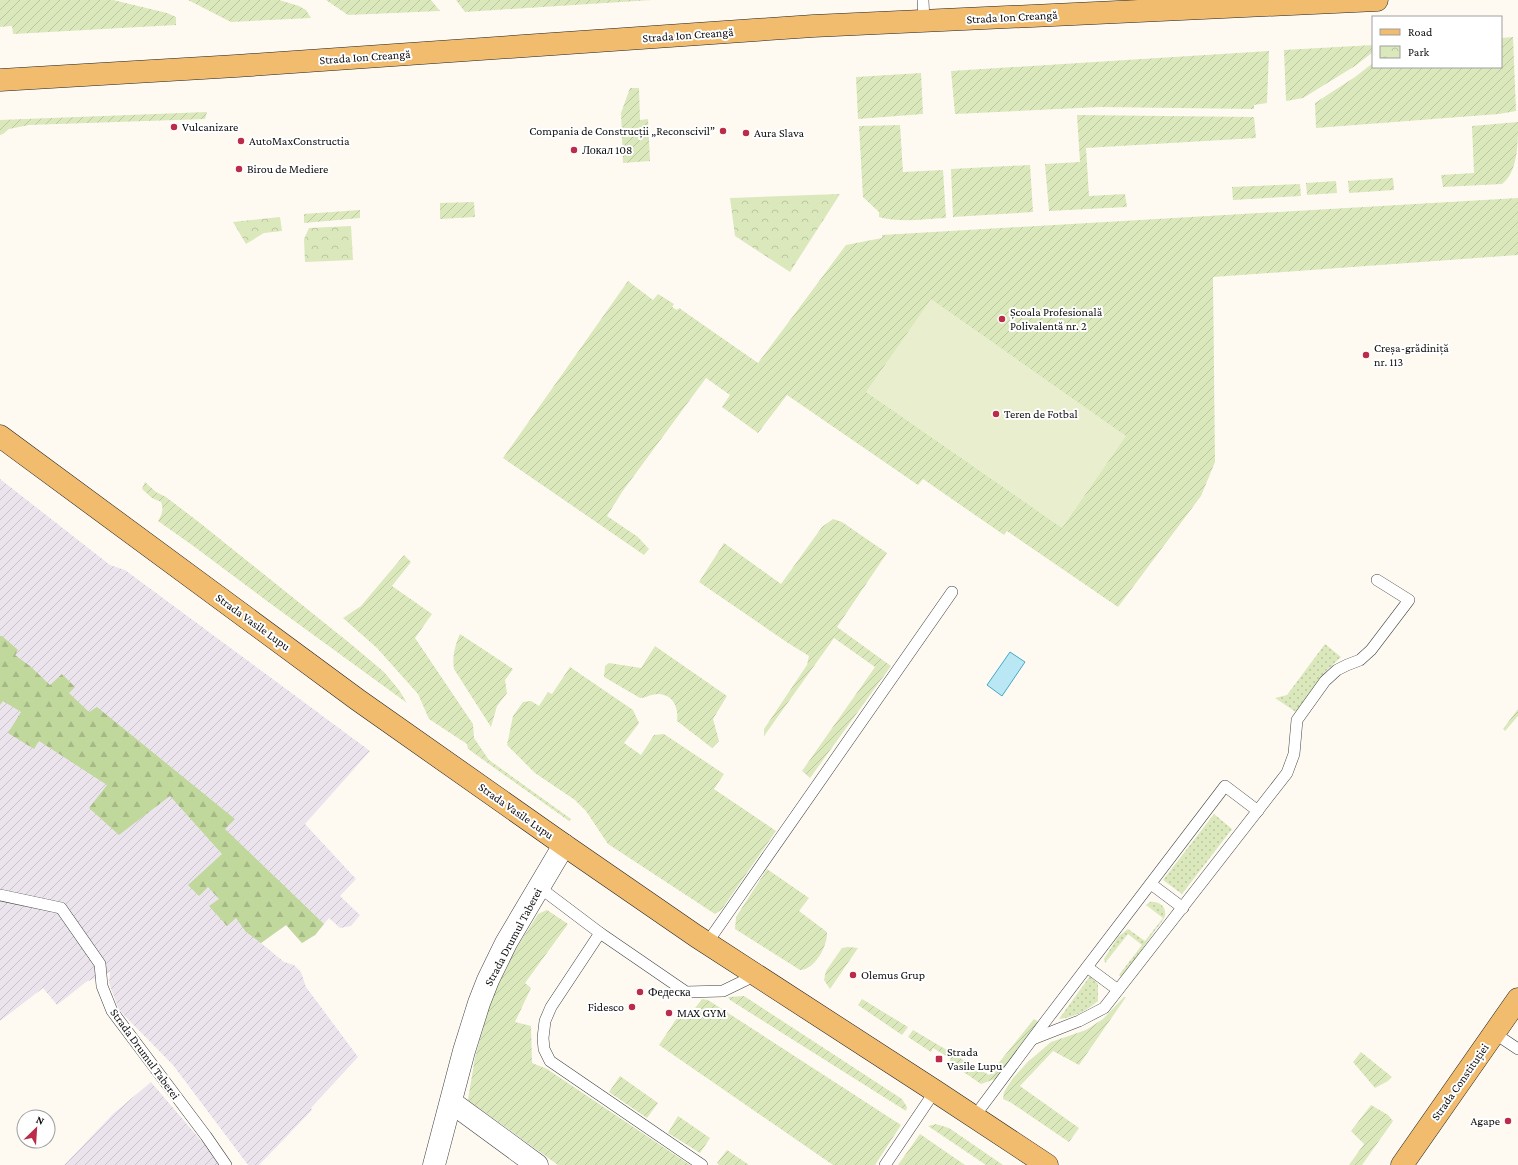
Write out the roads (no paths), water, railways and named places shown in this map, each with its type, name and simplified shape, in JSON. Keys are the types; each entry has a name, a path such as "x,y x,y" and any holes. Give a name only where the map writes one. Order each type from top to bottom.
{"main road":[{"name":"Strada Ion Creangă","path":"0,80 236,66 805,27 1377,0"},
{"name":"Strada Vasile Lupu","path":"0,436 358,700 564,845 756,975 1047,1165"},
{"name":"Strada Constituției","path":"1402,1165 1518,998"}],"street":[{"name":"Strada Drumul Taberei","path":"434,1165 464,1051 481,997 506,943 564,845"},
{"path":"451,1102 537,1165"}],"lane":[{"path":"922,0 924,21"},
{"path":"1033,1039 1079,1021 1104,1008 1287,773 1294,754 1297,720 1325,681 1337,670 1346,664 1360,660 1371,650 1409,600 1377,580"},
{"path":"707,942 952,592"},
{"path":"974,1117 1086,967 1225,786 1258,811"},
{"path":"1151,884 1183,908"},
{"path":"539,887 600,933 686,992 723,991 756,975"},
{"name":"Strada Drumul Taberei","path":"0,896 61,908 100,964 102,986 112,1012 206,1136 226,1165"},
{"path":"600,933 551,1007 545,1021 543,1038 544,1049 550,1061 702,1165"},
{"path":"1086,967 1118,990"},
{"path":"1494,1033 1518,1049"},
{"path":"885,1165 935,1091"}],"water":[{"path":"1010,652 1025,662 1002,696 987,685"}],"place":[{"name":"Vulcanizare","path":"174,127"},
{"name":"Compania de Construcții „Reconscivil”","path":"723,131"},
{"name":"Aura Slava","path":"746,133"},
{"name":"AutoMaxConstructia","path":"241,141"},
{"name":"Локал 108","path":"574,150"},
{"name":"Birou de Mediere","path":"239,169"},
{"name":"Școala Profesională Polivalentă nr. 2","path":"1002,319"},
{"name":"Creșa-grădiniță nr. 113","path":"1366,355"},
{"name":"Teren de Fotbal","path":"996,414"},
{"name":"Olemus Grup","path":"853,975"},
{"name":"Федеска","path":"640,992"},
{"name":"Fidesco","path":"632,1007"},
{"name":"MAX GYM","path":"669,1013"},
{"name":"Strada Vasile Lupu","path":"939,1059"},
{"name":"Agape","path":"1508,1121"}]}
